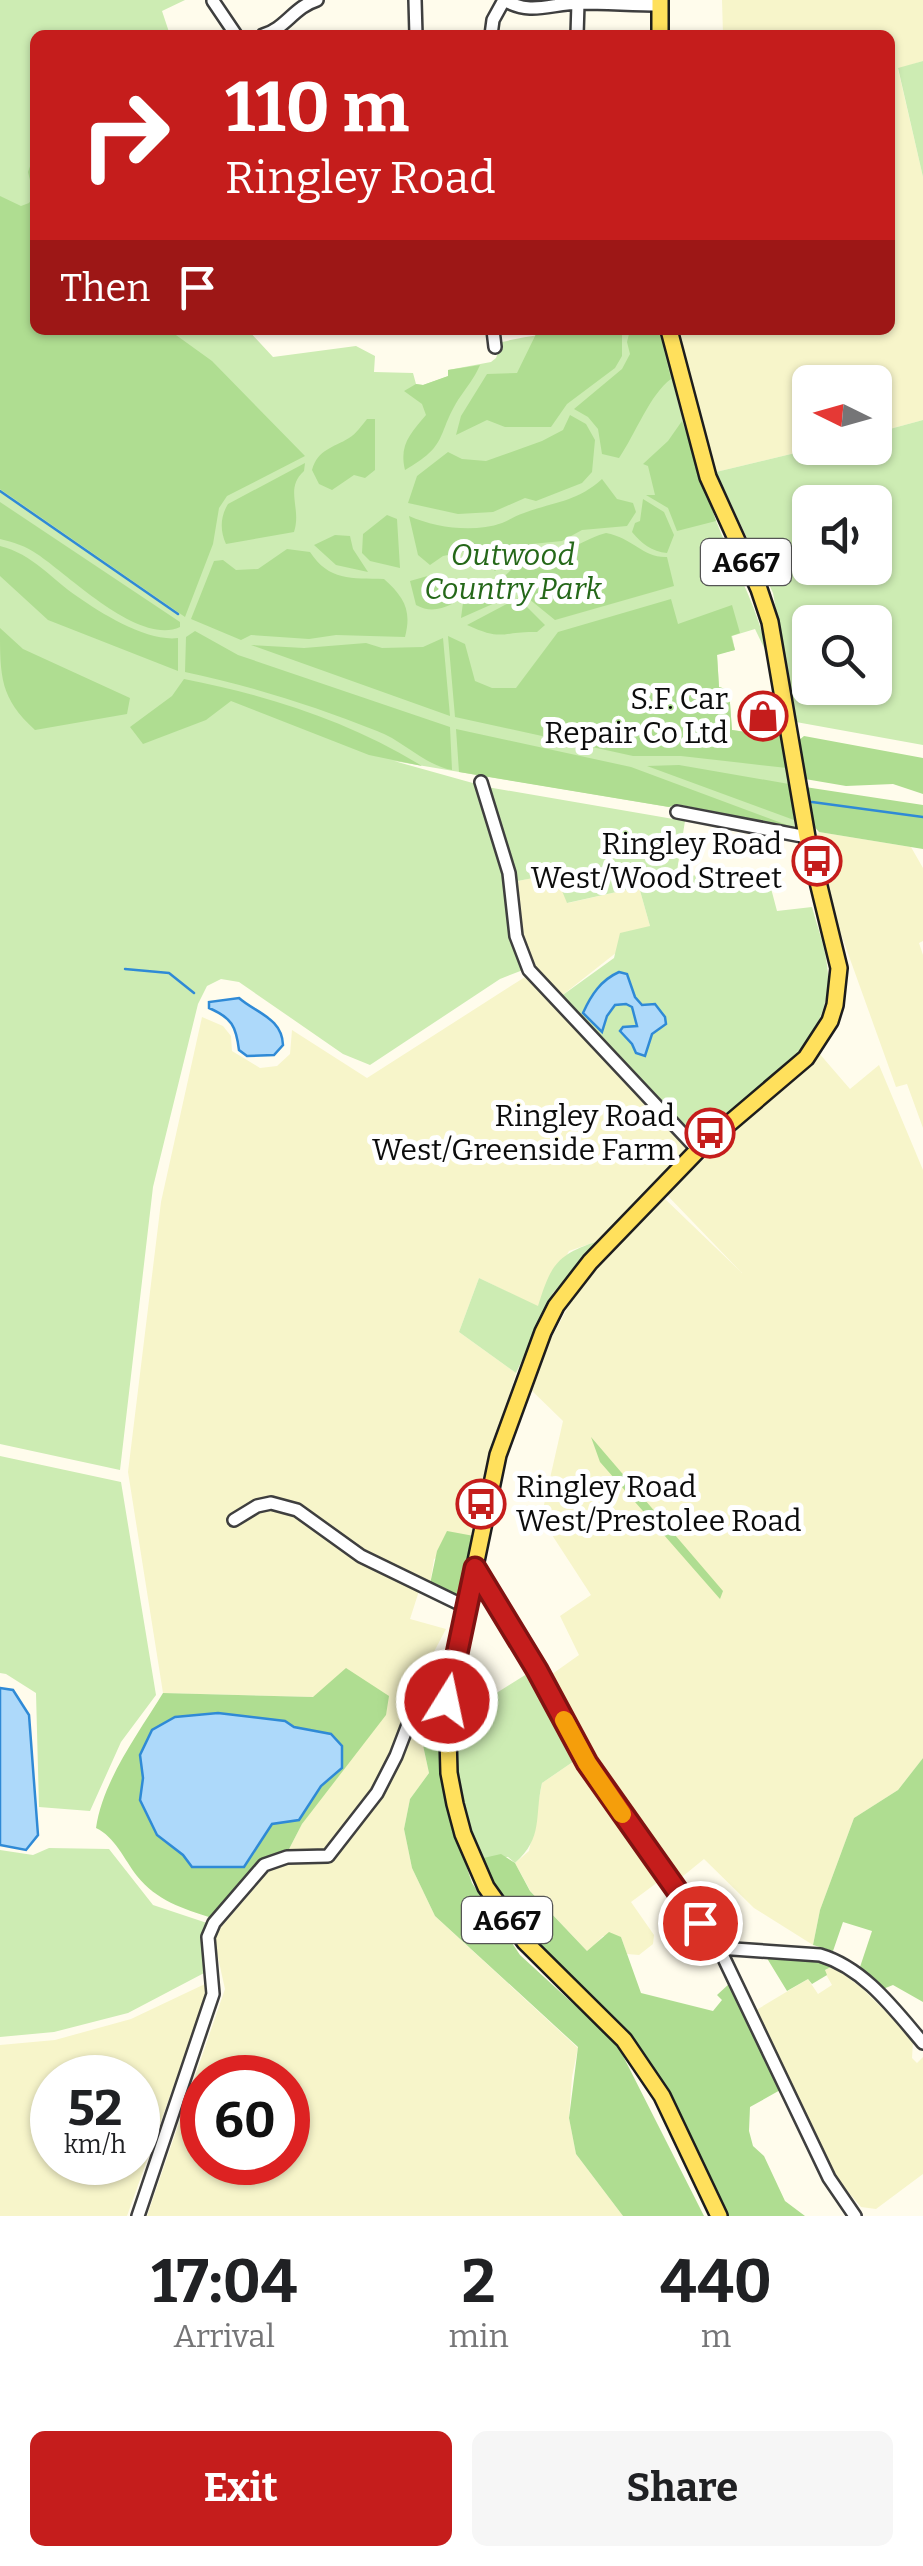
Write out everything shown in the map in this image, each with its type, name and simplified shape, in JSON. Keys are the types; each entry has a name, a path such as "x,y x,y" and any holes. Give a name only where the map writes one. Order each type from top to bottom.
{"main road":[{"path":"660,3 660,30"},
{"name":"A667","path":"670,335 708,477 770,622 807,837 838,968 836,1004 830,1021 806,1058 698,1150 590,1262 556,1306 498,1455 452,1671 446,1730 449,1773 463,1834 486,1887 525,1942 624,2040 662,2096 719,2216"}],"street":[{"path":"278,30 302,6 316,0"},
{"path":"415,0 416,30"},
{"path":"492,30 504,0 534,10 578,3 660,3"},
{"path":"210,2 232,30"},
{"path":"577,30 578,3"},
{"path":"494,335 495,346"},
{"path":"481,782 509,873 516,936 529,970 698,1150"},
{"path":"678,812 807,837"},
{"path":"234,1520 256,1506 271,1503 297,1510 361,1556 466,1608"},
{"path":"475,1568 587,1763 719,1948 829,2178 855,2216"},
{"path":"138,2216 213,1994 208,1937 214,1923 264,1865 287,1857 328,1856 377,1793 424,1683 439,1672 452,1671"},
{"path":"719,1948 833,1959 873,1988 923,2043"}],"shaded area":[{"path":"722,0 923,0 923,61 898,69 923,177 923,420 892,428 892,365 792,365 792,454 716,472 675,335 895,335 895,30 723,30"},
{"path":"819,832 911,847 923,868 923,941 919,943 923,955 923,1128 907,1084 896,1087 827,895 814,837"},
{"path":"555,874 568,903 639,887 650,926 560,997 690,1148 598,1241 569,1251 538,1307 479,1278 459,1332 516,1373 487,1469 474,1536 434,1559 430,1584 363,1551 310,1511 309,1522 347,1553 419,1591 410,1619 446,1629 419,1680 388,1761 367,1797 325,1850 287,1853 334,1779 313,1697 163,1693 128,1472 161,1202 202,1017 223,1026 231,1036 232,1051 260,1068 277,1066 290,1054 292,1030 367,1078 525,977 512,941 506,883"},
{"path":"818,1052 850,1089 879,1065 923,1170 923,1758 898,1790 854,1818 820,1910 813,1945 754,1908 704,1859 677,1881 592,1755 548,1677 579,1655 560,1616 591,1595 541,1518 563,1421 526,1385 581,1283 663,1197 742,1273 666,1194"},
{"path":"416,1713 429,1773 410,1799 404,1829 412,1868 435,1916 578,2048 569,2118 576,2154 623,2216 147,2216 180,2120 180,2185 310,2185 310,2055 202,2055 225,1989 215,1944 217,1932 269,1871 286,1864 328,1861 388,1785"},
{"path":"577,1759 662,1879 631,1902 654,1935 653,1944 639,1955 627,1954 621,1937 603,1936 588,1952 531,1892 515,1863 529,1851 542,1783"},
{"path":"833,1966 899,2025 913,2042 912,2058 917,2063 923,2057 923,2174 876,2209 861,2207 830,2171 753,2012 808,1979 818,1994 832,1985 824,1971"},
{"path":"207,1983 160,2124 160,2055 30,2055 30,2185 138,2185 127,2216 0,2216 0,2045 55,2040 131,2019"}],"green space":[{"name":"Outwood Country Park","path":"0,0 185,0 162,11 168,30 30,30 30,335 253,335 273,357 356,346 375,356 374,372 413,373 416,384 423,385 449,376 448,370 491,362 502,342 542,335 663,335 698,472 752,603 768,656 755,629 732,636 735,650 717,654 719,687 729,690 732,730 760,734 781,731 795,828 677,804 669,807 394,761 487,787 685,821 676,877 724,873 768,877 777,911 812,907 828,975 825,1002 816,1026 782,1071 696,1144 560,997 614,958 620,933 650,926 639,887 567,903 555,874 507,883 512,941 523,970 500,979 370,1065 343,1054 239,982 221,979 207,986 198,1004 153,1187 120,1470 0,1444"},
{"path":"923,61 923,177 898,68"},
{"path":"0,196 21,206 29,203 30,335 176,335 212,361 305,456 227,496 219,508 213,544 185,617 0,489"},
{"path":"536,335 622,335 622,356 615,368 567,404 551,427 505,427 487,420 456,435 461,416 487,374 517,373"},
{"path":"629,335 660,335 671,379 650,405 619,458 602,454 598,429 574,409 622,369 630,354"},
{"path":"480,365 435,446 405,470 405,447 426,415 422,404 404,391 448,376 448,370"},
{"path":"570,415 586,424 595,440 592,472 582,483 536,501 525,498 493,512 458,514 408,503 417,476 448,452 462,459 486,461 563,430"},
{"path":"367,419 375,419 375,470 365,478 354,475 332,490 319,484 312,470 318,458 352,436"},
{"path":"923,420 923,745 796,722 793,705 892,705 892,605 792,605 792,700 773,593 716,472 792,454 792,465 892,465 892,428"},
{"path":"682,421 716,521 677,531 668,508 646,495 655,495 648,466 643,464 668,441"},
{"path":"305,463 295,485 294,532 226,544 222,524 228,504"},
{"path":"602,479 617,499 633,503 636,512 627,526 582,530 562,541 532,544 512,554 495,571 473,550 443,556 430,565 418,555 409,516 455,528 491,526 574,497"},
{"path":"643,499 664,512 674,535 667,553 647,546 632,532 640,521"},
{"path":"0,502 180,622 180,627 163,630 125,618 33,551 0,539"},
{"path":"387,515 397,519 400,568 370,561 362,553 363,534"},
{"name":"Outwood Country Park","path":"606,533 651,554 667,557 674,586 555,620 503,578 523,562 561,552"},
{"path":"335,535 350,536 353,549 368,572 336,565 314,545"},
{"path":"0,546 32,561 112,618 153,636 178,638 178,671 48,620 0,576"},
{"path":"287,549 310,552 325,568 342,576 384,579 405,605 405,637 336,635 309,639 251,635 241,640 191,619 214,561 223,560 236,570 258,569"},
{"path":"431,575 434,581 445,582 453,593 452,604 434,609 416,605 410,581"},
{"path":"496,580 515,594 461,618 464,595 459,584"},
{"path":"518,598 545,625 537,632 496,634 467,625"},
{"path":"671,599 678,624 732,605 740,633 731,636 735,650 717,655 719,687 729,690 732,730 760,734 781,731 787,768 681,756 633,756 455,717 448,636 465,644 475,681 492,688 516,688 558,632"},
{"path":"0,628 23,649 130,698 127,714 35,730 15,707 4,685"},
{"path":"195,631 238,655 450,727 452,770 432,763 387,735 353,722 258,690 185,672 186,637"},
{"path":"443,638 450,716 251,645 304,648 366,643 382,648 423,647"},
{"path":"184,679 307,712 366,736 422,766 369,755 231,701 206,720 143,744 130,727 172,696"},
{"path":"456,729 631,767 795,828 677,804 669,807 459,772"},
{"path":"804,736 923,758 923,794 893,784 846,786 805,779 798,741"},
{"path":"679,765 789,784 794,820 647,766"},
{"path":"805,787 923,805 923,849 819,832 811,823"},
{"path":"598,1241 553,1293 516,1373 459,1332 479,1278 538,1306 557,1263 573,1251"},
{"path":"591,1437 723,1591 720,1599 600,1462"},
{"path":"0,1456 121,1482 156,1695 121,1742 90,1811 39,1807 36,1693 0,1673"},
{"path":"447,1531 474,1536 462,1600 430,1584 437,1551"},
{"path":"465,1652 490,1697 530,1672 577,1759 542,1783 534,1835 515,1863 508,1857 479,1859 465,1807 455,1730"},
{"path":"346,1668 389,1696 386,1715 302,1824 287,1853 261,1861 212,1918 153,1891 114,1843 96,1828 114,1775 163,1693 313,1697","holes":["218,1713 285,1721 294,1727 331,1734 342,1767 321,1786 299,1820 272,1824 244,1867 193,1867 157,1835 140,1801 140,1756 152,1730 175,1717"]},
{"path":"423,1693 439,1704 440,1759 454,1829 472,1883 520,1955 617,2044 704,2216 623,2216 576,2154 569,2118 578,2047 435,1916 412,1868 404,1829 410,1799 429,1773 416,1713"},
{"path":"923,1758 923,2002 893,1985 883,1989 860,1967 872,1931 843,1922 833,1951 813,1945 820,1910 854,1818 898,1790"},
{"path":"49,1848 109,1849 153,1905 207,1923 202,1941 206,1972 128,2013 54,2032 0,2037 0,1850 33,1855"},
{"path":"501,1854 515,1863 530,1891 587,1951 609,1932 621,1937 641,1993 713,2011 722,2000 717,1995 730,1983 782,2089 750,2107 753,2146 764,2156 785,2201 805,2216 728,2216 680,2115 636,2043 537,1945 495,1889 479,1859"},
{"path":"765,1955 811,1959 833,1966 812,1984 808,1979 787,1991"}],"water":[{"path":"619,972 627,974 642,1005 655,1004 665,1017 666,1024 652,1034 645,1056 636,1053 620,1031 637,1026 632,1007 615,1005 602,1032 583,1013 597,989"},
{"path":"239,998 278,1028 283,1045 274,1055 247,1056 239,1050 232,1024 209,1008 209,1002"},
{"path":"0,1688 13,1690 29,1715 38,1835 26,1850 0,1845"},
{"path":"218,1713 285,1721 294,1727 331,1734 342,1746 342,1768 321,1786 299,1820 272,1824 244,1867 192,1867 157,1835 140,1800 140,1755 152,1730 175,1717"}],"waterway":[{"path":"0,491 178,614"},
{"path":"812,802 923,817"},
{"path":"125,969 169,973 194,993"}],"slow traffic":[{"path":"564,1720 587,1763 622,1814"}],"place":[{"name":"S.F. Car Repair Co Ltd","path":"763,716"},
{"name":"Ringley Road West/Wood Street","path":"817,861"},
{"name":"Ringley Road West/Greenside Farm","path":"710,1133"},
{"name":"Ringley Road West/Prestolee Road","path":"481,1504"}],"route":[{"path":"447,1701 475,1568 587,1763 700,1923"}]}
